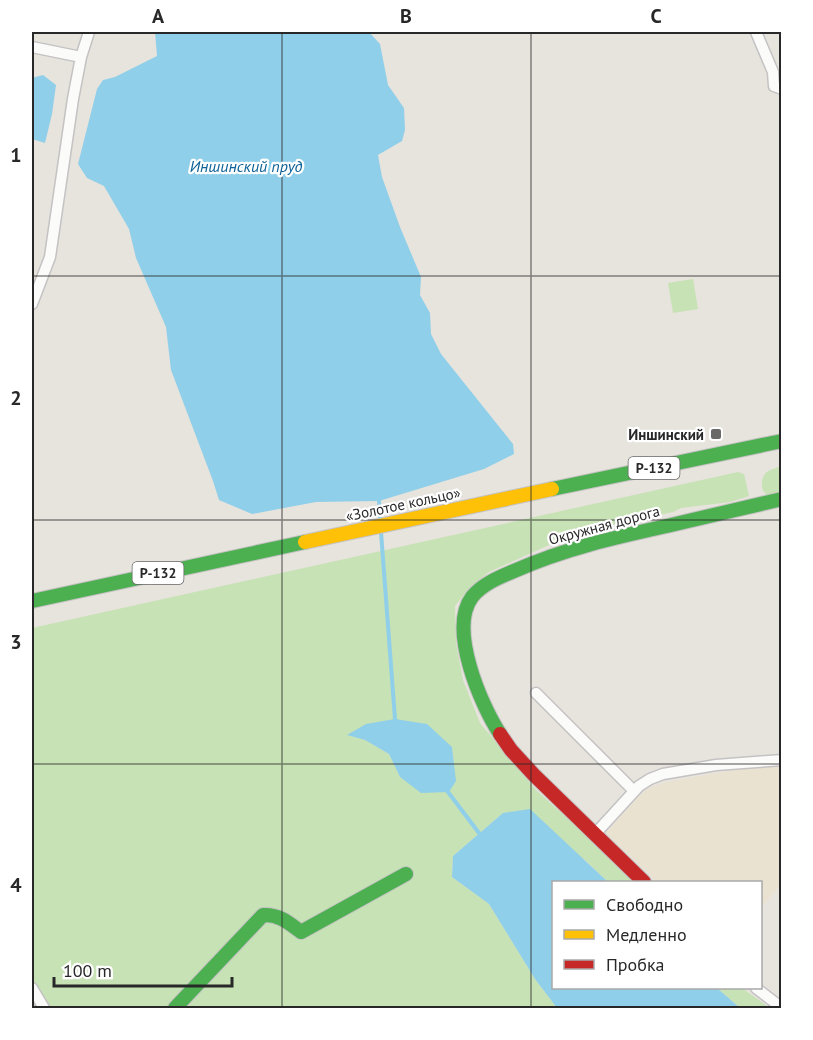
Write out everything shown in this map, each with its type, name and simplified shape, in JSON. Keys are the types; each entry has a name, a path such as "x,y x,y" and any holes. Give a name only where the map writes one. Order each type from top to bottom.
{"main road":[{"name":"«Золотое кольцо»","path":"32,601 782,441"},
{"name":"Окружная дорога","path":"643,881 547,789 512,751 491,720 477,691 466,649 465,620 468,606 478,591 490,582 553,555 584,545 782,499"},
{"path":"175,1008 263,915 277,915 301,932 406,874"}],"street":[{"path":"32,304 50,257 73,99 81,57 89,32"},
{"path":"756,32 778,88"},
{"path":"32,47 81,57"},
{"path":"536,693 634,791"},
{"path":"595,834 644,782 663,774 716,765 782,760"},
{"path":"32,988 44,1008"},
{"path":"758,989 782,1008"}],"shaded area":[{"path":"776,763 781,767 781,884 762,907 762,881 656,881 606,833 639,796 648,789 666,782"}],"green space":[{"path":"693,279 698,309 673,313 668,283"},
{"path":"781,466 781,494 768,495 763,489 763,477 769,471"},
{"path":"738,472 744,474 749,496 730,502 681,508 673,512 578,532 489,572 471,586 455,606 456,643 463,680 480,723 536,790 636,881 607,881 585,860 503,813 453,856 452,877 489,904 535,979 557,1008 32,1008 32,628","holes":["348,735 452,747 400,777 389,754 365,740"]},
{"path":"718,989 743,989 770,1008 740,1008"}],"water":[{"name":"Иншинский пруд","path":"155,32 369,32 380,44 388,85 404,108 405,130 402,141 378,155 382,177 421,277 420,295 430,313 431,334 441,354 513,444 514,454 484,469 379,501 316,502 252,514 219,500 171,370 166,327 136,258 129,229 104,186 87,178 78,164 97,89 103,80 115,77 157,56"},
{"path":"43,75 56,85 45,143 32,139 32,78"},
{"path":"395,719 427,724 452,747 456,781 449,792 421,793 400,777 389,754 365,740 347,735 366,724"},
{"path":"530,809 607,881 552,881 552,989 718,989 740,1008 557,1008 535,979 489,904 452,877 453,856 503,813"}],"waterway":[{"path":"379,501 380,518"},
{"path":"381,532 396,721"},
{"path":"445,788 482,837"}],"traffic: fast":[{"path":"552,489 782,441"},
{"path":"500,734 476,686 465,647 466,611 472,597 481,588 533,563 592,544 782,499"},
{"path":"32,601 305,542"},
{"path":"175,1008 263,915 288,922 301,932 406,874"}],"traffic: slow":[{"path":"305,542 552,489"}],"traffic: jam":[{"path":"500,734 534,775 643,881"}],"place":[{"name":"Иншинский","path":"716,434"}]}
